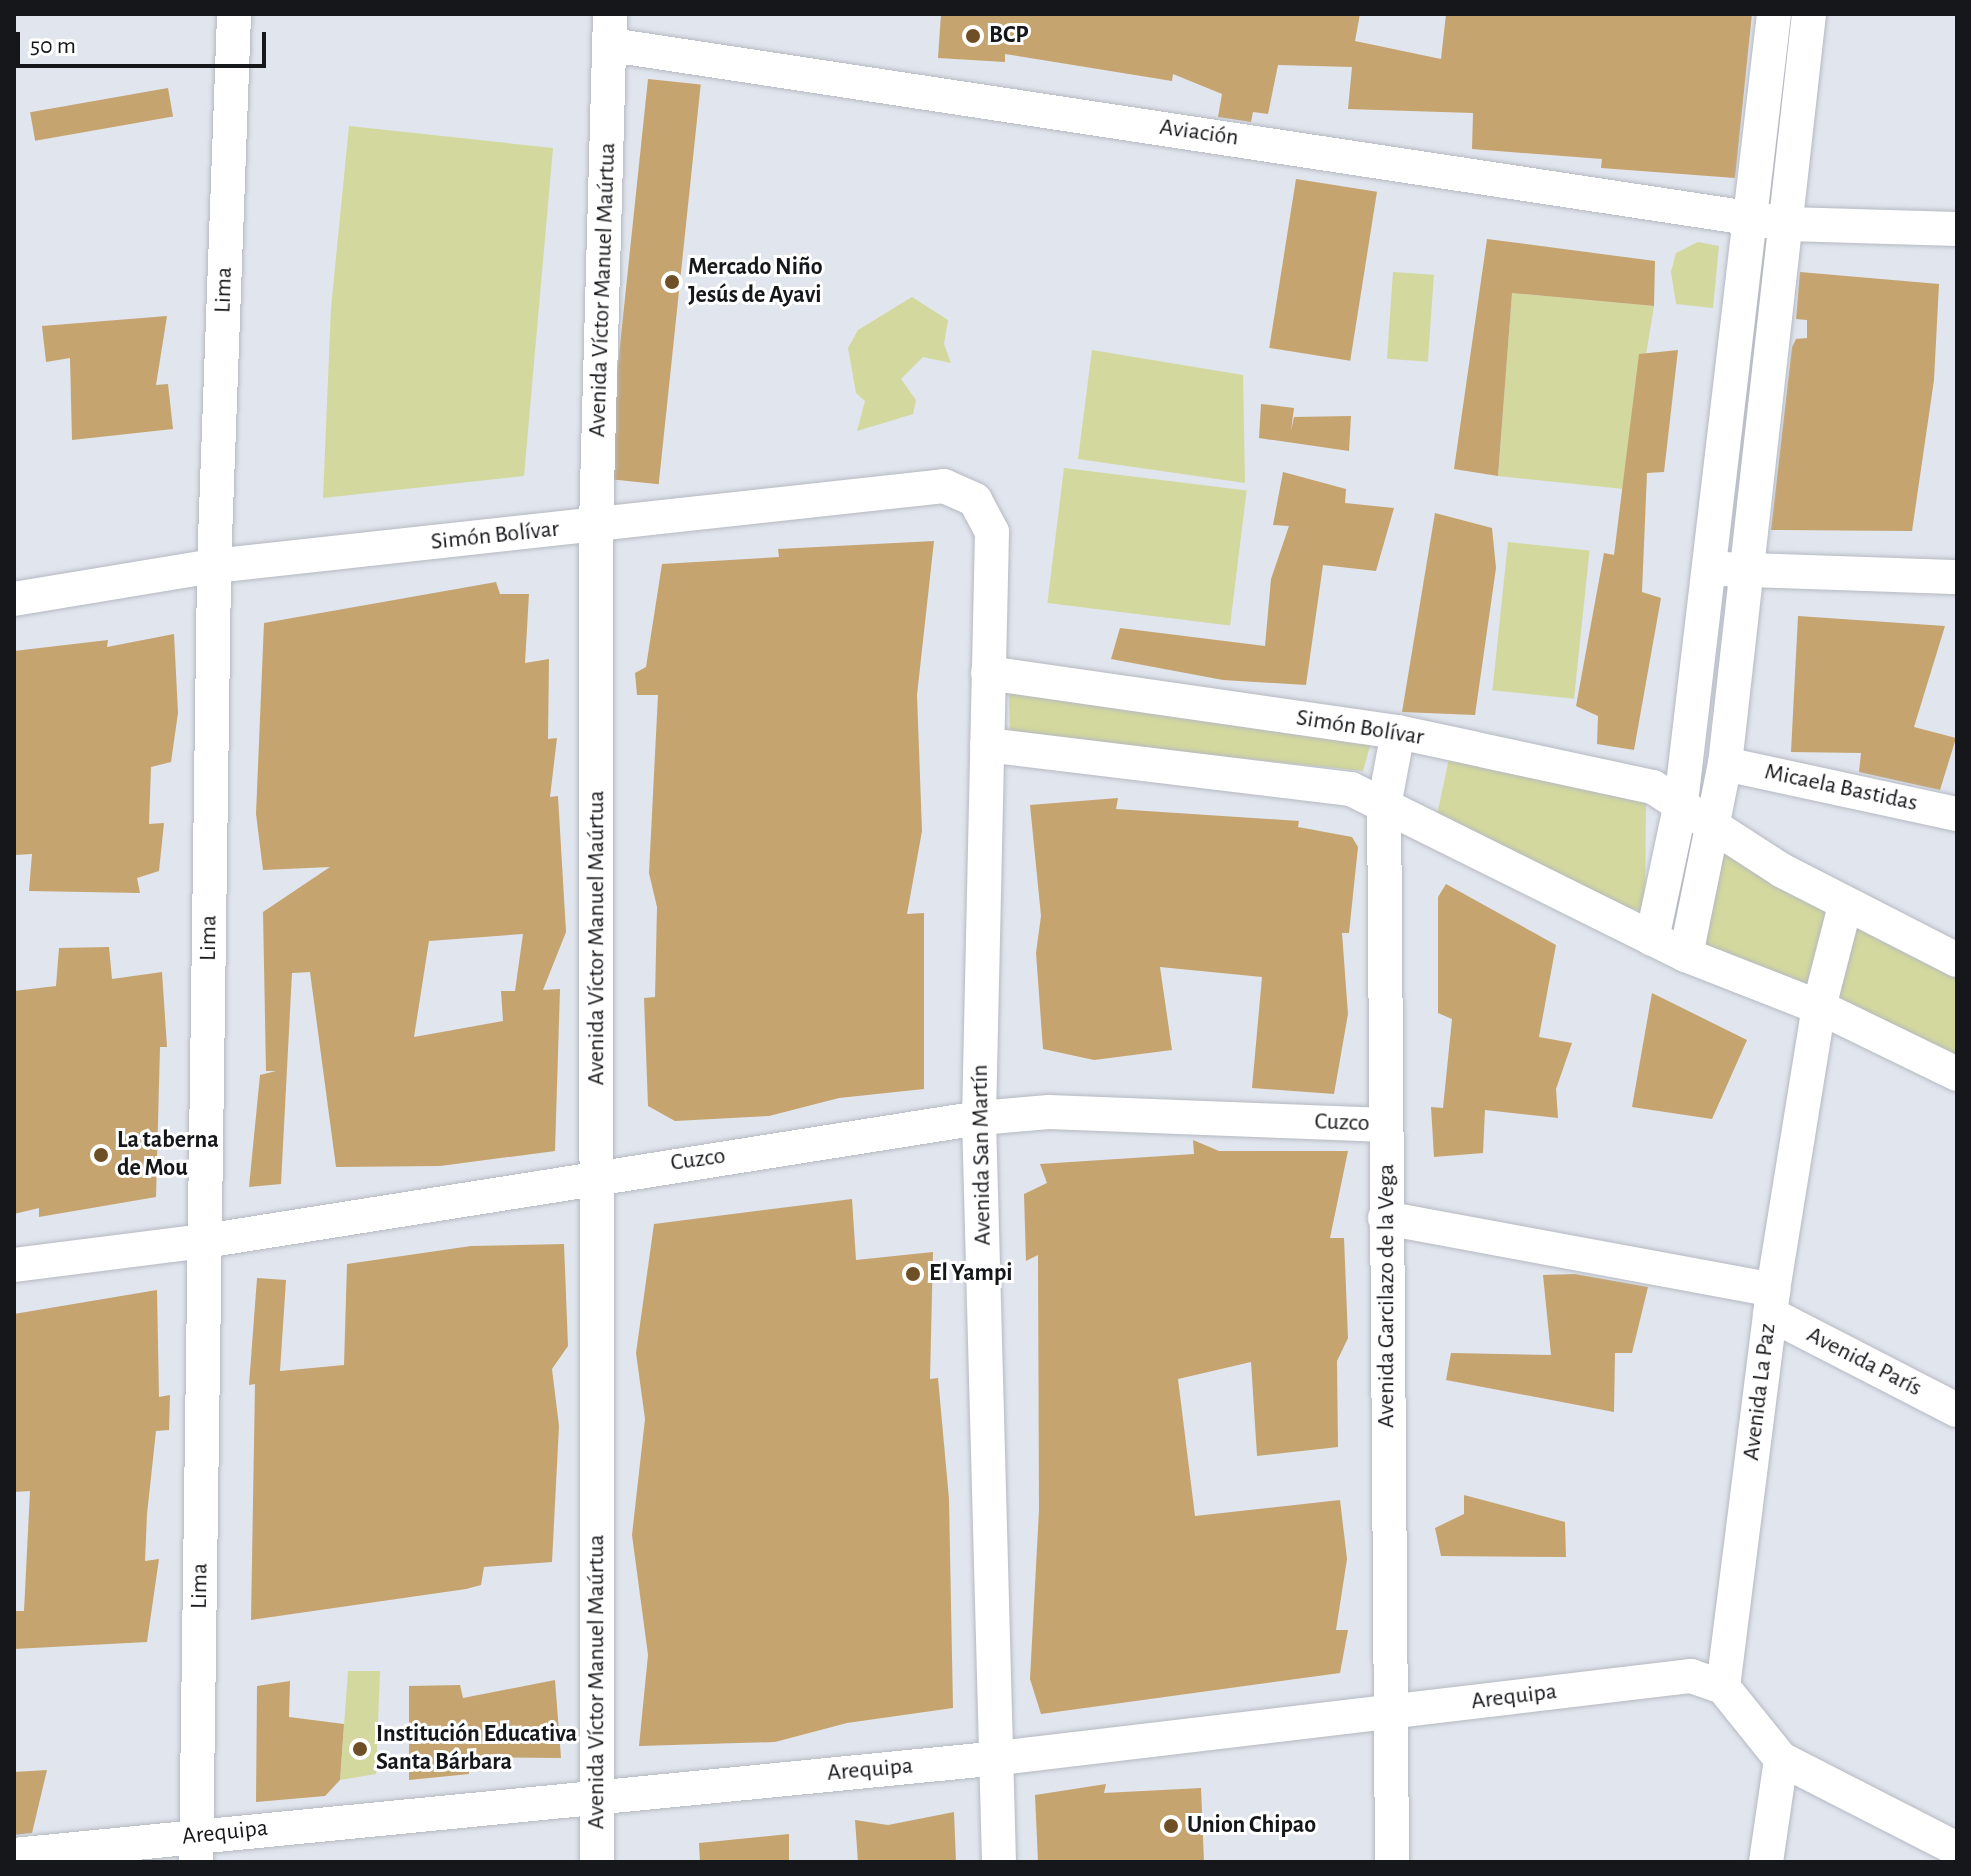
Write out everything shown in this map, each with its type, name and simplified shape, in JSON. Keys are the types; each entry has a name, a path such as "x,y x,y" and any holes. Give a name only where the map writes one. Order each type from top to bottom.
{"street":[{"name":"Lima","path":"196,1849 214,566 234,14"},
{"path":"1652,939 1681,802 1774,14"},
{"path":"1686,955 1715,829 1725,764 1788,224 1809,14"},
{"name":"Aviación","path":"610,30 1788,224 1957,229"},
{"name":"Avenida Víctor Manuel Maúrtua","path":"597,1862 596,525 610,30"},
{"name":"Simón Bolívar","path":"14,599 214,566 944,486 975,500"},
{"name":"Avenida San Martín","path":"975,500 992,532 979,1118 999,1758 999,1862"},
{"path":"1708,568 1957,577"},
{"name":"Simón Bolívar","path":"988,673 1398,732 1606,773 1681,802 1715,829 1845,906 1957,960"},
{"name":"Avenida Garcilazo de la Vega","path":"1392,1862 1384,806 1398,732"},
{"path":"987,745 1351,789 1686,955 1819,1007 1957,1074"},
{"name":"Micaela Bastidas","path":"1725,764 1957,814"},
{"name":"Avenida La Paz","path":"1723,1687 1771,1302 1819,1007 1845,906"},
{"name":"Cuzco","path":"14,1265 205,1241 598,1174 979,1118 1049,1112 1386,1125"},
{"path":"1385,1218 1771,1302"},
{"name":"Avenida París","path":"1771,1302 1957,1410"},
{"name":"Arequipa","path":"14,1855 196,1849 596,1795 999,1758 1691,1676 1723,1687"},
{"path":"1723,1687 1781,1759 1957,1849"},
{"path":"1766,1862 1781,1759"}],"green space":[{"path":"349,126 553,148 524,476 323,498 331,308"},
{"path":"1698,242 1719,246 1713,308 1676,304 1671,272 1676,253"},
{"path":"1393,272 1434,275 1428,362 1387,359"},
{"path":"1513,279 1523,294 1654,306 1624,489 1498,476"},
{"path":"912,297 948,320 944,344 951,363 923,357 901,379 916,400 913,414 857,431 865,401 856,393 848,348 858,330"},
{"path":"1092,350 1243,375 1245,483 1078,459"},
{"path":"1064,468 1247,490 1230,625 1047,603"},
{"path":"1508,542 1590,551 1574,699 1492,690"},
{"path":"1009,690 1372,739 1363,771 1010,734"},
{"path":"1450,754 1646,796 1645,912 1608,902 1436,820"},
{"path":"1715,829 1957,954 1957,1088 1686,955"},
{"name":"Institución Educativa Santa Bárbara","path":"348,1671 380,1671 376,1774 340,1780"}],"building":[{"path":"941,14 1360,14 1355,41 1441,59 1446,14 1752,14 1735,178 1601,168 1602,159 1472,149 1473,113 1348,109 1352,67 1278,65 1268,114 1253,112 1251,122 1218,117 1222,94 1173,74 1172,81 1005,54 1005,62 938,58"},
{"name":"Mercado Niño Jesús de Ayavi","path":"648,79 701,85 659,484 606,479"},
{"path":"168,88 173,117 35,141 30,112"},
{"path":"1296,179 1377,192 1350,361 1269,348"},
{"path":"1487,239 1655,261 1654,306 1512,293 1498,476 1454,469"},
{"path":"1800,272 1939,284 1934,380 1912,531 1771,530 1792,347 1796,339 1807,338 1807,320 1796,319"},
{"path":"167,316 156,385 168,384 173,429 72,440 70,358 46,362 42,326"},
{"path":"1678,350 1664,472 1647,473 1642,592 1661,598 1634,750 1597,744 1598,716 1576,706 1604,553 1614,555 1639,354"},
{"path":"1261,404 1294,408 1291,431 1294,417 1351,416 1349,451 1259,438"},
{"path":"1283,472 1346,489 1345,503 1394,508 1376,571 1323,565 1306,685 1223,680 1111,659 1120,628 1265,646 1271,579 1289,526 1273,525"},
{"path":"1435,513 1492,528 1496,568 1475,715 1402,712"},
{"path":"934,541 917,695 922,831 907,914 924,913 924,1089 839,1098 769,1116 675,1121 648,1106 644,998 655,997 657,907 649,873 658,695 637,695 635,673 646,667 662,564 779,557 778,549"},
{"path":"496,582 500,594 529,594 525,663 549,659 548,739 557,738 550,797 558,796 566,932 543,990 560,989 555,1151 440,1166 336,1167 310,972 292,973 281,1184 249,1187 260,1075 276,1071 266,1071 263,912 330,867 263,870 256,814 264,623","holes":["523,934 515,991 501,991 503,1021 414,1037 429,941"]},
{"path":"1798,616 1945,626 1914,727 1956,738 1940,790 1859,772 1861,753 1791,752"},
{"path":"174,634 178,713 171,762 151,767 149,824 164,823 159,871 137,878 140,893 29,891 32,854 15,855 14,651 108,640 107,647"},
{"path":"1118,798 1116,809 1299,821 1298,827 1352,837 1358,847 1349,933 1342,933 1348,1014 1334,1094 1252,1088 1262,977 1160,967 1172,1050 1094,1060 1043,1049 1036,953 1041,916 1030,805"},
{"path":"1446,884 1556,945 1539,1037 1572,1043 1556,1089 1558,1118 1485,1110 1483,1153 1434,1157 1431,1107 1443,1108 1452,1019 1438,1013 1438,897"},
{"path":"109,947 112,979 162,972 167,1047 160,1047 156,1197 39,1217 39,1208 14,1214 14,991 56,986 59,948"},
{"path":"1652,993 1747,1040 1712,1119 1632,1107"},
{"path":"1193,1140 1219,1151 1348,1151 1330,1238 1344,1238 1348,1338 1337,1361 1338,1447 1257,1456 1251,1362 1178,1379 1195,1516 1340,1500 1347,1559 1336,1630 1348,1630 1340,1673 1041,1714 1030,1679 1039,1510 1038,1255 1026,1261 1024,1194 1047,1183 1040,1164 1194,1154"},
{"path":"852,1199 856,1260 933,1252 930,1379 938,1378 949,1499 953,1708 847,1723 775,1742 639,1746 648,1655 632,1535 645,1419 636,1353 654,1224"},
{"path":"564,1244 568,1346 552,1369 559,1426 552,1562 484,1567 481,1585 466,1589 251,1620 255,1384 249,1385 257,1278 286,1280 280,1371 344,1365 347,1264 471,1246"},
{"path":"1575,1274 1648,1287 1632,1353 1615,1353 1614,1412 1446,1380 1451,1353 1551,1355 1543,1275"},
{"path":"157,1290 159,1397 170,1395 169,1430 156,1431 147,1514 145,1561 159,1559 147,1642 14,1649 14,1611 24,1611 30,1491 14,1492 14,1314"},
{"path":"1464,1495 1565,1522 1566,1557 1441,1556 1435,1528 1464,1514"},
{"path":"555,1680 561,1758 467,1757 469,1774 409,1780 409,1686 460,1685 463,1698"},
{"path":"290,1681 289,1717 344,1724 340,1780 325,1796 256,1802 257,1686"},
{"path":"47,1770 32,1833 14,1835 14,1772"},
{"path":"1106,1784 1104,1793 1201,1788 1204,1862 1038,1862 1035,1795"},
{"path":"954,1812 956,1862 858,1862 855,1820 888,1825"},
{"path":"789,1834 789,1862 700,1862 699,1843"}],"place":[{"name":"BCP","path":"973,36"},
{"name":"Mercado Niño Jesús de Ayavi","path":"672,282"},
{"name":"La taberna de Mou","path":"101,1155"},
{"name":"El Yampi","path":"913,1274"},
{"name":"Institución Educativa Santa Bárbara","path":"360,1749"},
{"name":"Union Chipao","path":"1171,1826"}]}
